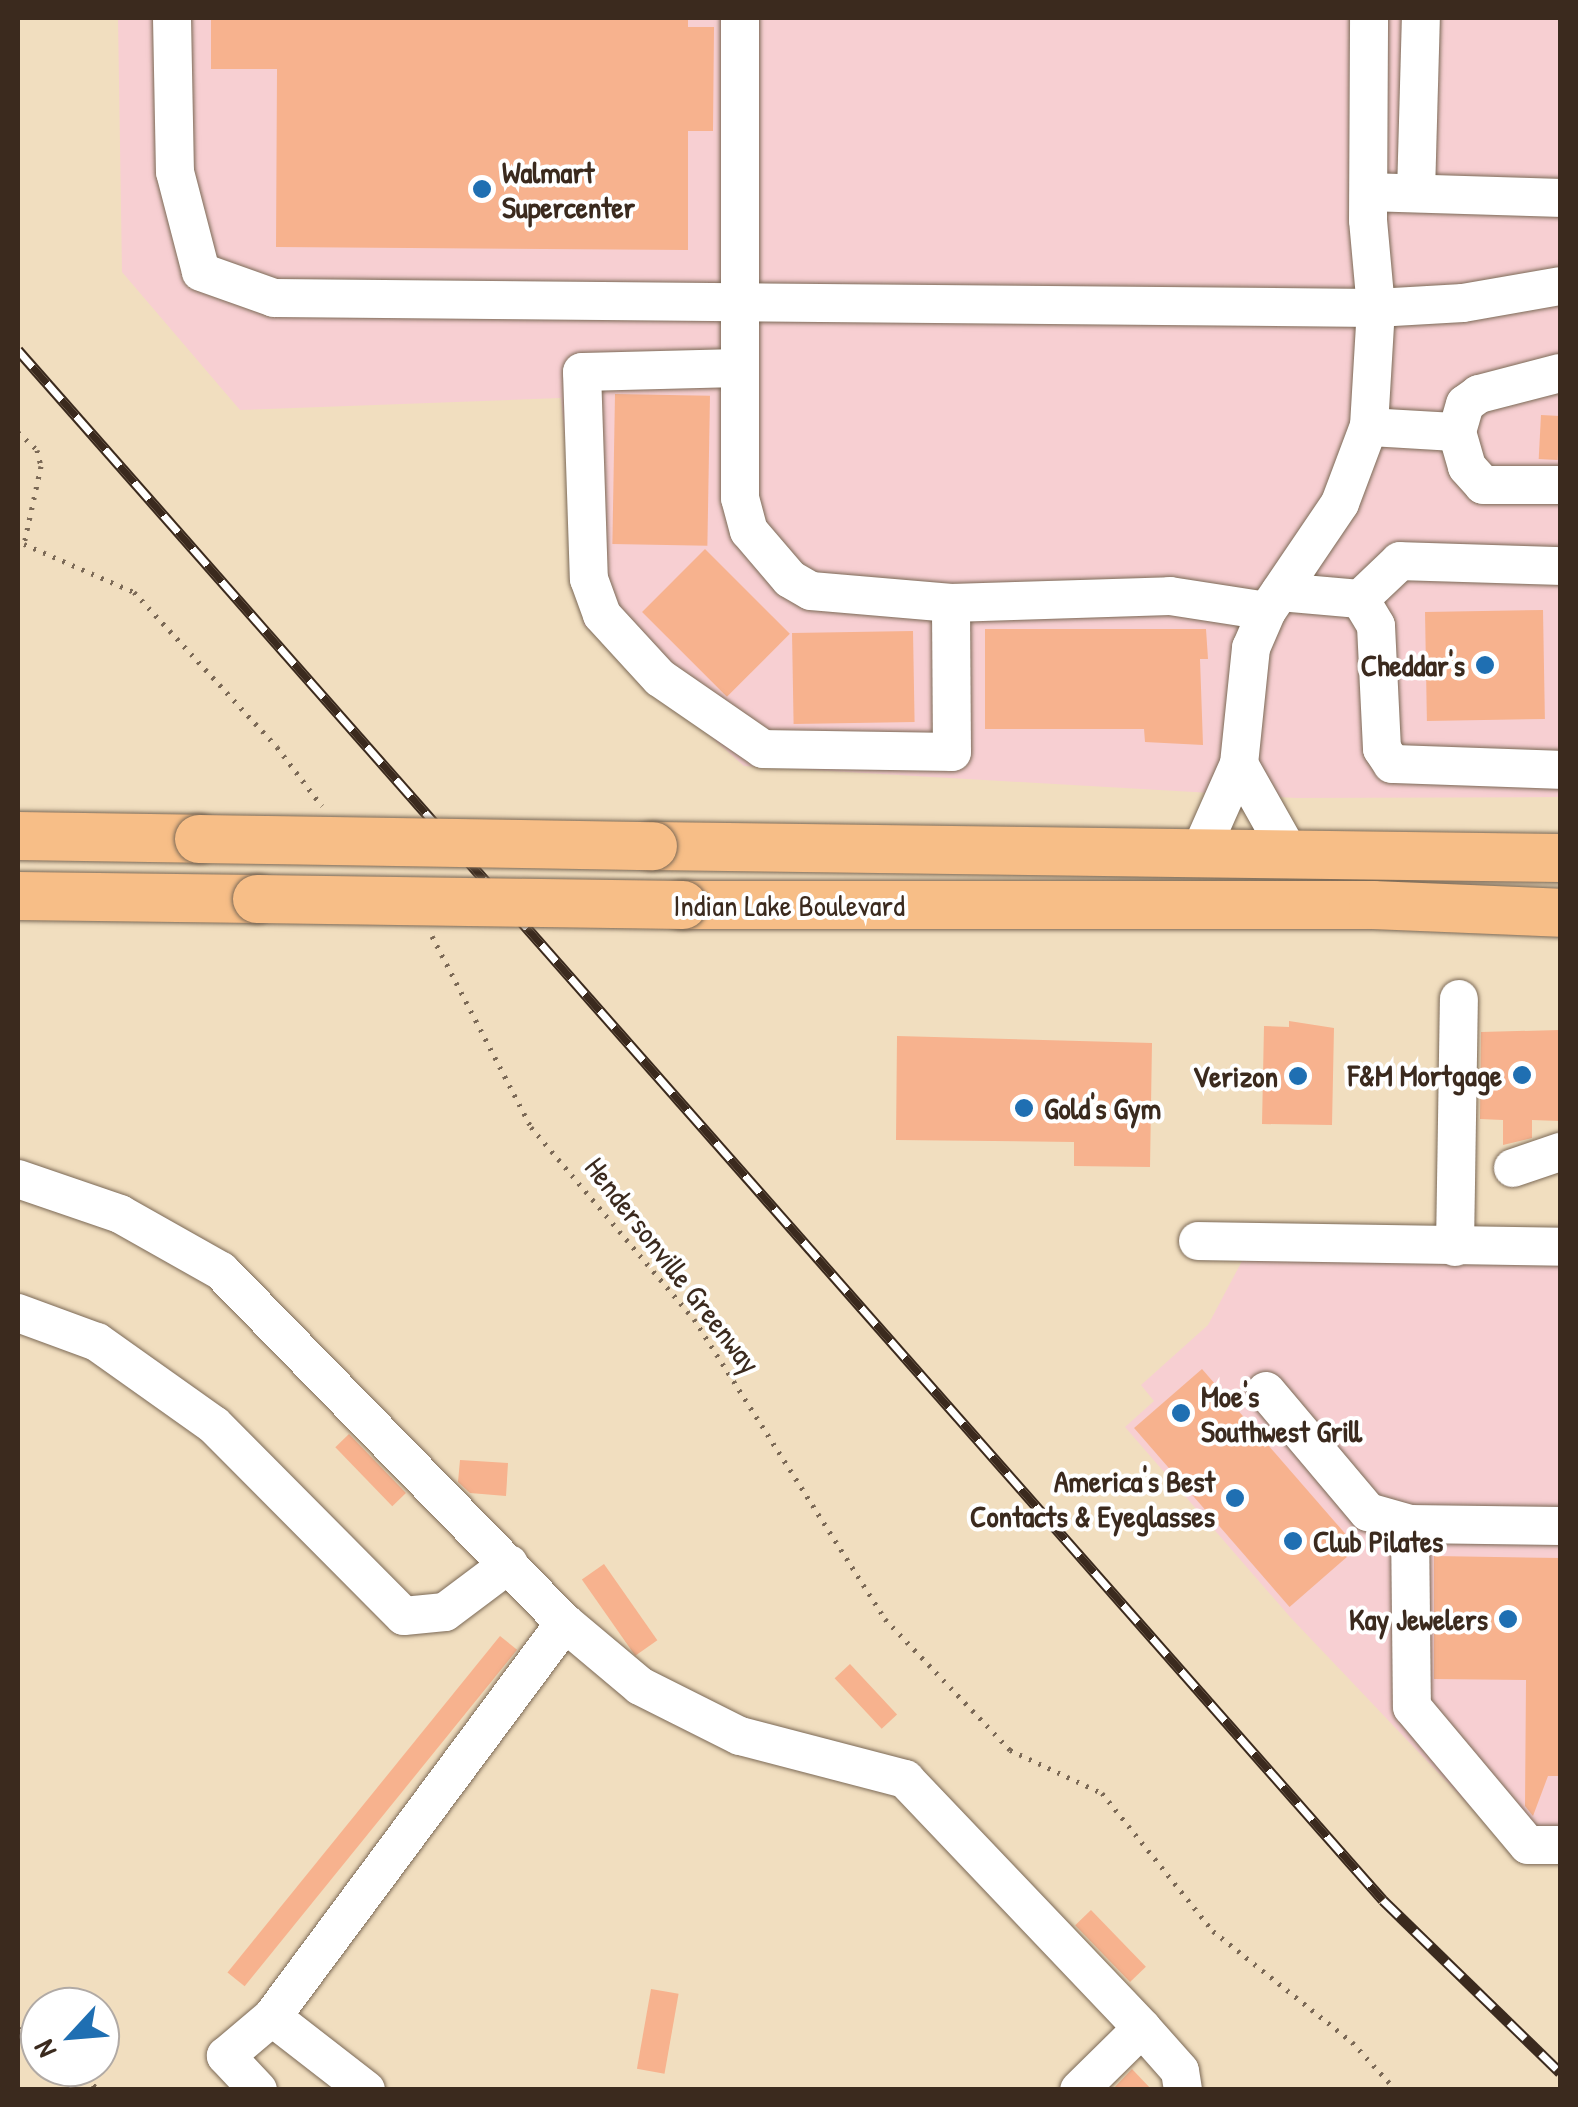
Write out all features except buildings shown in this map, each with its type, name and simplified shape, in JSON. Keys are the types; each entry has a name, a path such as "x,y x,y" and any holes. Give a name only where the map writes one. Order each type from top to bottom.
{"main road":[{"name":"Indian Lake Boulevard","path":"18,836 1288,851 1560,858"},
{"name":"Indian Lake Boulevard","path":"18,896 682,905 1373,905 1560,914"}],"street":[{"path":"172,18 175,172 201,272 274,298 739,298 1376,308 1464,303 1560,286"},
{"path":"740,18 740,498 749,531 790,579 811,590 951,604 1170,596 1274,601 1360,599 1400,562 1560,566"},
{"path":"1200,852 1239,764 1251,648 1274,601 1340,503 1369,428 1376,308 1369,192 1369,18"},
{"path":"1416,193 1420,18"},
{"path":"1369,192 1560,198"},
{"path":"740,368 582,372 588,578 602,615 660,678 763,750 952,752 951,604"},
{"path":"1560,373 1479,394 1465,404 1457,432 1467,467 1484,485 1560,485"},
{"path":"1369,428 1457,432"},
{"path":"1360,599 1376,626 1382,749 1392,764 1560,770"},
{"path":"1239,764 1288,851"},
{"path":"1455,1247 1459,1000"},
{"path":"1513,1168 1560,1152"},
{"path":"18,1179 120,1214 221,1271 565,1623 640,1686 740,1736 905,1779 1142,2028 1180,2071 1183,2090"},
{"path":"1198,1242 1560,1247"},
{"path":"18,1313 97,1342 188,1404 404,1616 445,1612 509,1564"},
{"path":"1266,1391 1368,1512 1410,1524 1560,1526"},
{"path":"1410,1524 1412,1707 1528,1845 1560,1845"},
{"path":"258,2090 226,2056 272,2016 565,1623"},
{"path":"272,2016 366,2090"},
{"path":"1080,2090 1142,2028"}],"path":[{"path":"18,432 42,466 24,544 134,592 266,733 325,809"},
{"name":"Hendersonville Greenway","path":"423,925 531,1128 694,1320 885,1620 1010,1750 1102,1794 1213,1931 1352,2042 1396,2090"}],"shaded area":[{"path":"118,18 1560,18 1560,797 1296,798 744,766 584,625 561,398 240,410 122,272"},
{"path":"1290,1256 1560,1260 1560,1862 1522,1861 1291,1618 1125,1427 1154,1401 1141,1385 1208,1325 1242,1261"}],"railway":[{"path":"18,350 1383,1900 1560,2072"}],"place":[{"name":"Walmart Supercenter","path":"482,189"},
{"name":"Cheddar's","path":"1485,665"},
{"name":"F&M Mortgage","path":"1522,1075"},
{"name":"Verizon","path":"1298,1076"},
{"name":"Gold's Gym","path":"1024,1108"},
{"name":"Moe's Southwest Grill","path":"1181,1413"},
{"name":"America's Best Contacts & Eyeglasses","path":"1235,1498"},
{"name":"Club Pilates","path":"1293,1541"},
{"name":"Kay Jewelers","path":"1508,1619"}]}
